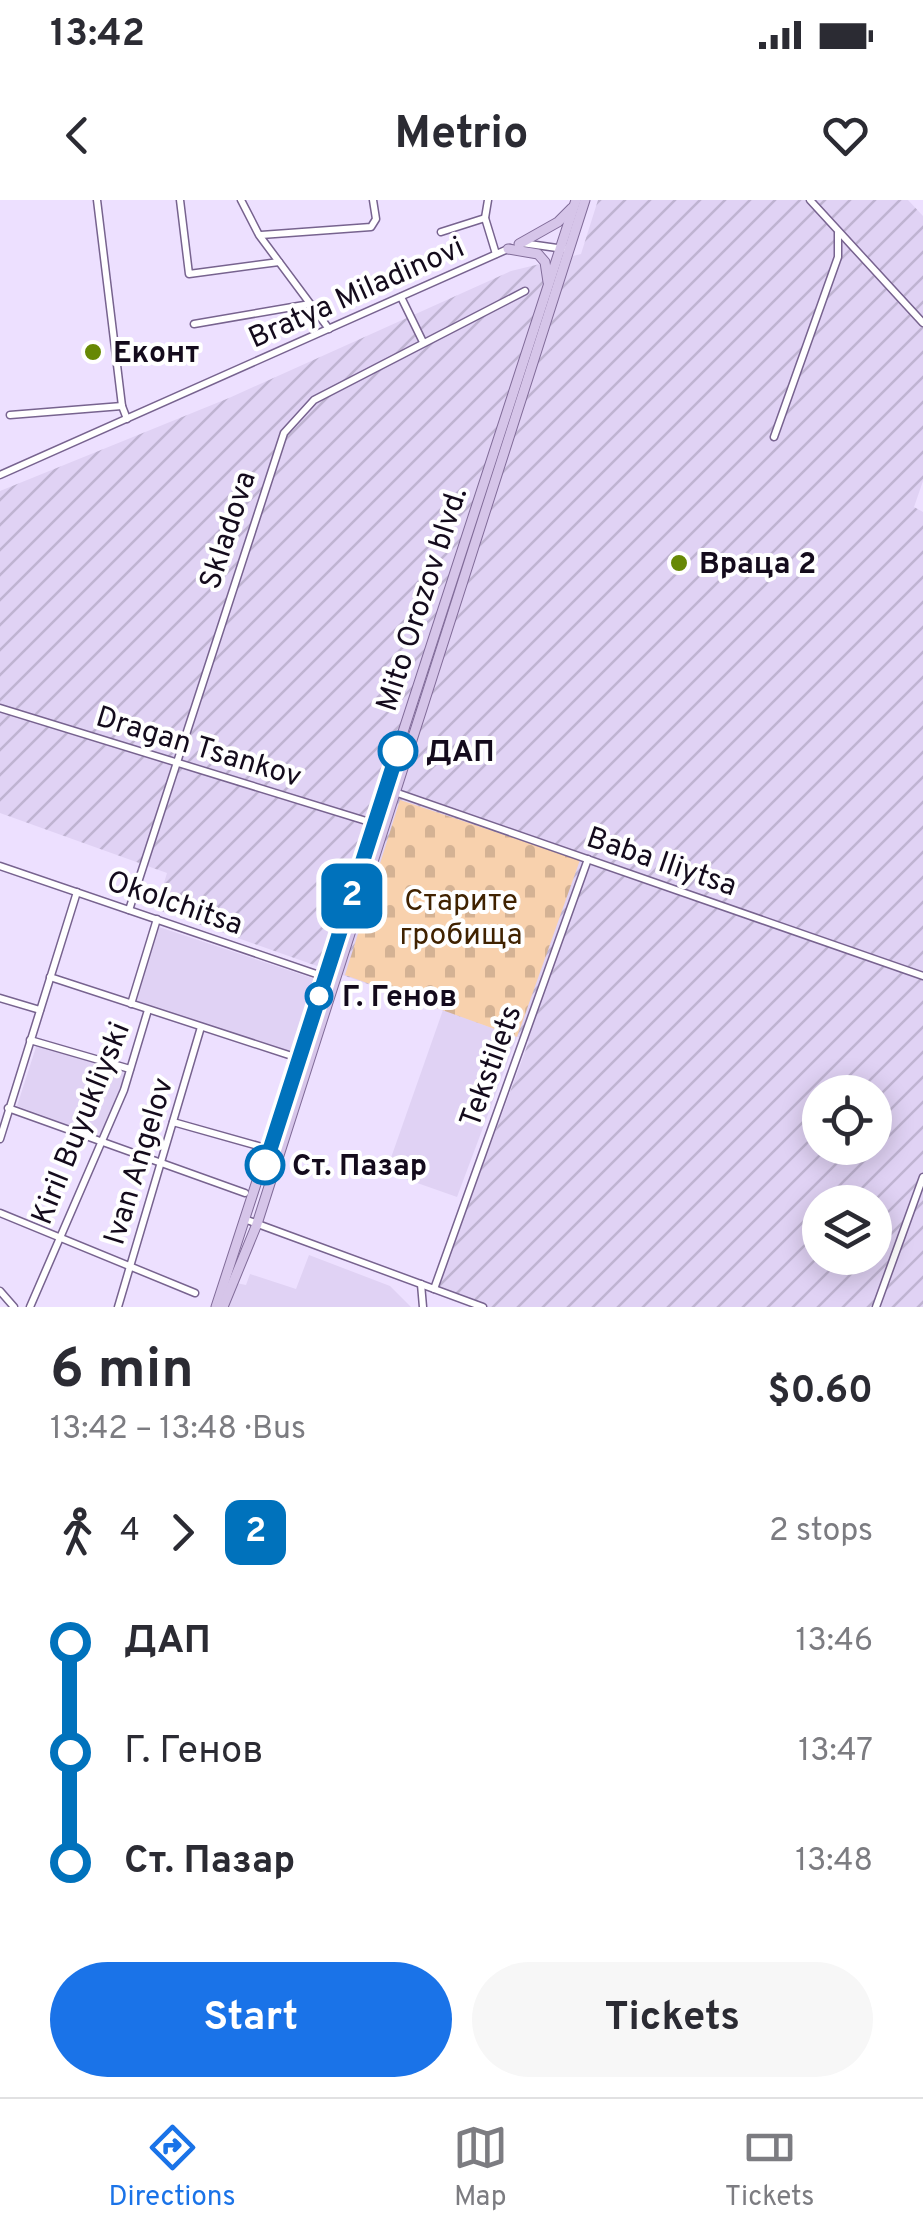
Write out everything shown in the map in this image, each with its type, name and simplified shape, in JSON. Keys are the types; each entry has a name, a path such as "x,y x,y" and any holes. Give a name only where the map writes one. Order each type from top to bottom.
{"main road":[{"path":"565,249 585,200"},
{"path":"565,249 575,203"},
{"path":"519,244 558,222 575,203"},
{"path":"508,249 538,254 545,262 548,285"},
{"name":"Mito Orozov blvd.","path":"220,1307 252,1222 380,825 548,285 565,249"},
{"name":"Mito Orozov blvd.","path":"391,790 565,249"},
{"name":"Mito Orozov blvd.","path":"252,1222 299,1059 330,979"}],"street":[{"path":"97,200 122,406 127,418"},
{"path":"180,200 189,274 279,262"},
{"path":"241,200 260,235 329,329"},
{"path":"260,235 371,227 376,219 374,200"},
{"path":"488,200 486,218 496,254"},
{"path":"810,200 923,323"},
{"path":"441,232 486,218"},
{"path":"774,436 838,257 838,233"},
{"path":"519,244 565,249"},
{"name":"Bratya Miladinovi","path":"0,475 519,244"},
{"name":"Skladova","path":"129,910 284,433 314,400 524,291"},
{"path":"401,296 424,342"},
{"path":"194,324 310,304"},
{"path":"10,415 122,406"},
{"name":"Dragan Tsankov","path":"0,708 380,825"},
{"name":"Baba Iliytsa","path":"391,790 923,976"},
{"name":"Tekstilets","path":"434,1289 588,859"},
{"name":"Okolchitsa","path":"0,866 330,979"},
{"path":"1,1134 78,892"},
{"path":"131,1004 157,919"},
{"path":"50,977 299,1059"},
{"path":"0,998 40,1010"},
{"name":"Kiril Buyukliyski","path":"30,1307 101,1142 148,1010"},
{"name":"Ivan Angelov","path":"118,1307 202,1027"},
{"path":"30,1040 130,1068"},
{"path":"0,1086 14,1091"},
{"path":"8,1108 245,1193"},
{"path":"173,1122 262,1147"},
{"path":"876,1307 923,1177"},
{"path":"0,1213 195,1293"},
{"path":"252,1222 483,1307"},
{"path":"421,1284 423,1307"},
{"path":"0,1291 14,1307"}],"shaded area":[{"path":"598,200 908,200 923,216 923,481 914,507 923,512 923,1307 483,1307 437,1289 529,1041 156,909 167,873 0,813 0,491 229,398 511,271 581,254"},
{"path":"156,926 321,981 297,1055 132,1001"},
{"path":"443,1010 517,1037 457,1197 386,1172"},
{"path":"37,1044 127,1071 101,1137 17,1106"},
{"path":"309,1255 390,1286 411,1307 228,1307 236,1283 246,1285 250,1274 296,1289"}],"green space":[{"name":"Старите гробища","path":"400,800 580,860 517,1037 345,975"}],"bus line":[{"name":"2","path":"265,1165 398,751"}],"place":[{"name":"Еконт","path":"93,352"},
{"name":"Враца 2","path":"679,563"},
{"name":"ДАП","path":"398,751"},
{"name":"Г. Генов","path":"319,996"},
{"name":"Ст. Пазар","path":"265,1165"}]}
